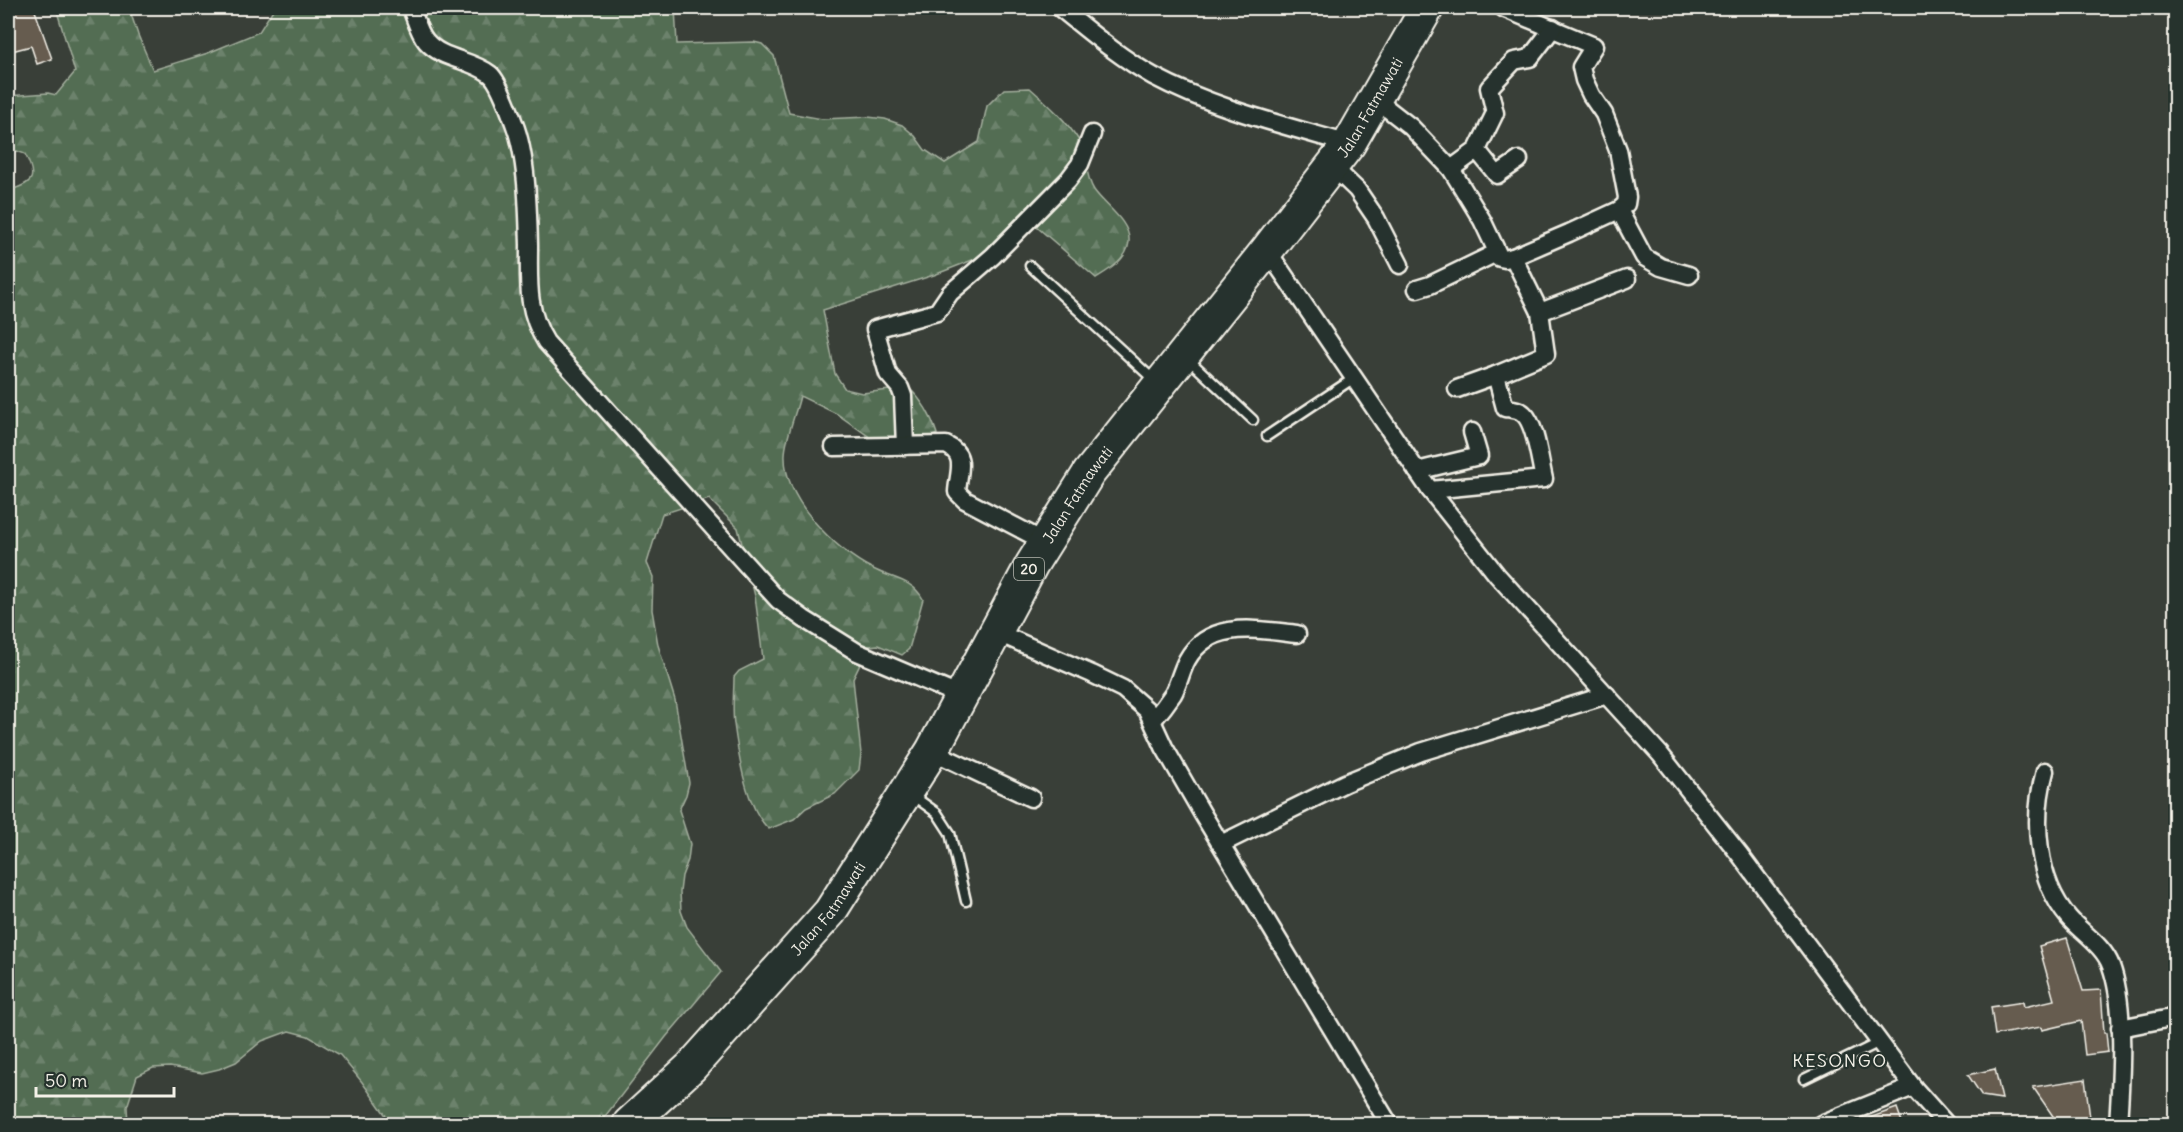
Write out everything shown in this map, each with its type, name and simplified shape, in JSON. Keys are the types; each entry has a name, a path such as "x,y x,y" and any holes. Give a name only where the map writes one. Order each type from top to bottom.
{"highway":[{"name":"Jalan Fatmawati","path":"629,1125 691,1067 830,912 932,752 1045,542 1089,473 1340,155 1427,8"}],"street":[{"path":"411,8 424,40 437,51 476,66 492,75 515,125 525,175 529,300 536,326 546,342 778,600 857,652 963,697"},
{"path":"1060,8 1110,49 1153,76 1340,155 1357,190 1376,218 1400,265"},
{"path":"1375,99 1411,127 1451,169 1482,220 1500,258 1513,257 1619,210 1626,204 1627,197 1618,150 1604,114 1584,80 1581,68 1594,46 1503,8"},
{"path":"1451,169 1478,150 1496,113 1490,88 1514,61 1530,58 1553,28"},
{"path":"905,446 903,396 900,388 888,375 875,329 937,312 950,293 993,256 1068,180 1080,164 1092,134"},
{"path":"1478,150 1497,175 1519,160"},
{"path":"1619,210 1644,257 1661,267 1689,275"},
{"path":"1267,250 1430,490 1497,575 1660,754 1740,855 1913,1087 1946,1125"},
{"path":"1417,289 1496,253"},
{"path":"1457,389 1546,354 1540,312 1513,257"},
{"path":"1540,312 1627,279"},
{"path":"1430,490 1544,479 1531,424 1524,414 1505,408 1496,375"},
{"path":"1417,471 1479,456 1472,432"},
{"path":"834,447 946,445 954,449 959,456 961,467 957,492 965,500 1045,542"},
{"path":"1153,720 1173,694 1187,661 1203,642 1228,630 1248,628 1297,634"},
{"path":"996,632 1123,689 1147,710 1164,747 1389,1125"},
{"path":"1221,844 1345,783 1410,756 1509,723 1607,695"},
{"path":"932,752 1031,798"},
{"path":"2045,771 2039,791 2039,840 2047,882 2068,917 2104,954 2111,965 2118,997 2120,1028 2118,1125"},
{"path":"2120,1028 2175,1017"},
{"path":"1821,1125 1913,1087"}],"lane":[{"path":"1030,266 1159,386"},
{"path":"1184,355 1253,420"},
{"path":"1267,436 1354,378"},
{"path":"907,791 937,813 950,833 966,901"},
{"path":"1804,1079 1880,1042"}],"green space":[{"path":"56,8 129,8 153,70 208,53 259,32 274,8 675,8 677,44 754,42 762,44 774,56 789,113 822,119 868,117 885,119 902,125 915,136 925,150 945,163 979,142 987,106 1004,89 1030,88 1057,113 1075,134 1082,147 1094,190 1126,228 1129,242 1125,254 1117,264 1096,278 1031,222 975,259 934,275 823,310 835,374 845,389 862,393 909,388 926,409 937,434 903,449 881,445 837,414 800,396 786,447 787,471 802,505 828,536 873,569 907,583 923,599 909,649 902,655 878,645 869,646 853,679 861,754 859,770 835,794 806,808 794,819 769,829 754,808 744,780 734,724 734,677 739,671 763,659 755,596 738,528 709,499 662,514 647,563 653,577 652,610 658,645 675,700 689,783 679,810 690,844 688,860 682,876 681,911 687,927 721,972 597,1124 392,1124 340,1055 308,1036 289,1031 262,1041 236,1062 219,1069 202,1073 170,1067 153,1068 137,1076 127,1107 128,1124 8,1124 8,191 28,182 32,175 25,154 17,151 8,152 8,96 48,93 56,95 75,72"}],"building":[{"path":"8,8 34,8 52,59 37,64 31,46 8,52"},
{"path":"2067,938 2083,991 2101,990 2104,1033 2106,1033 2108,1052 2085,1055 2081,1021 2042,1030 2041,1027 1995,1035 1991,1007 2023,1002 2024,1007 2054,1000 2039,946"},
{"path":"1995,1069 2002,1099 1982,1096 1968,1075"},
{"path":"2085,1079 2090,1118 2057,1122 2033,1087"},
{"path":"1897,1108 1903,1125 1857,1125 1856,1123"}],"district":[{"name":"KESONGO","path":"1840,1060"}]}
